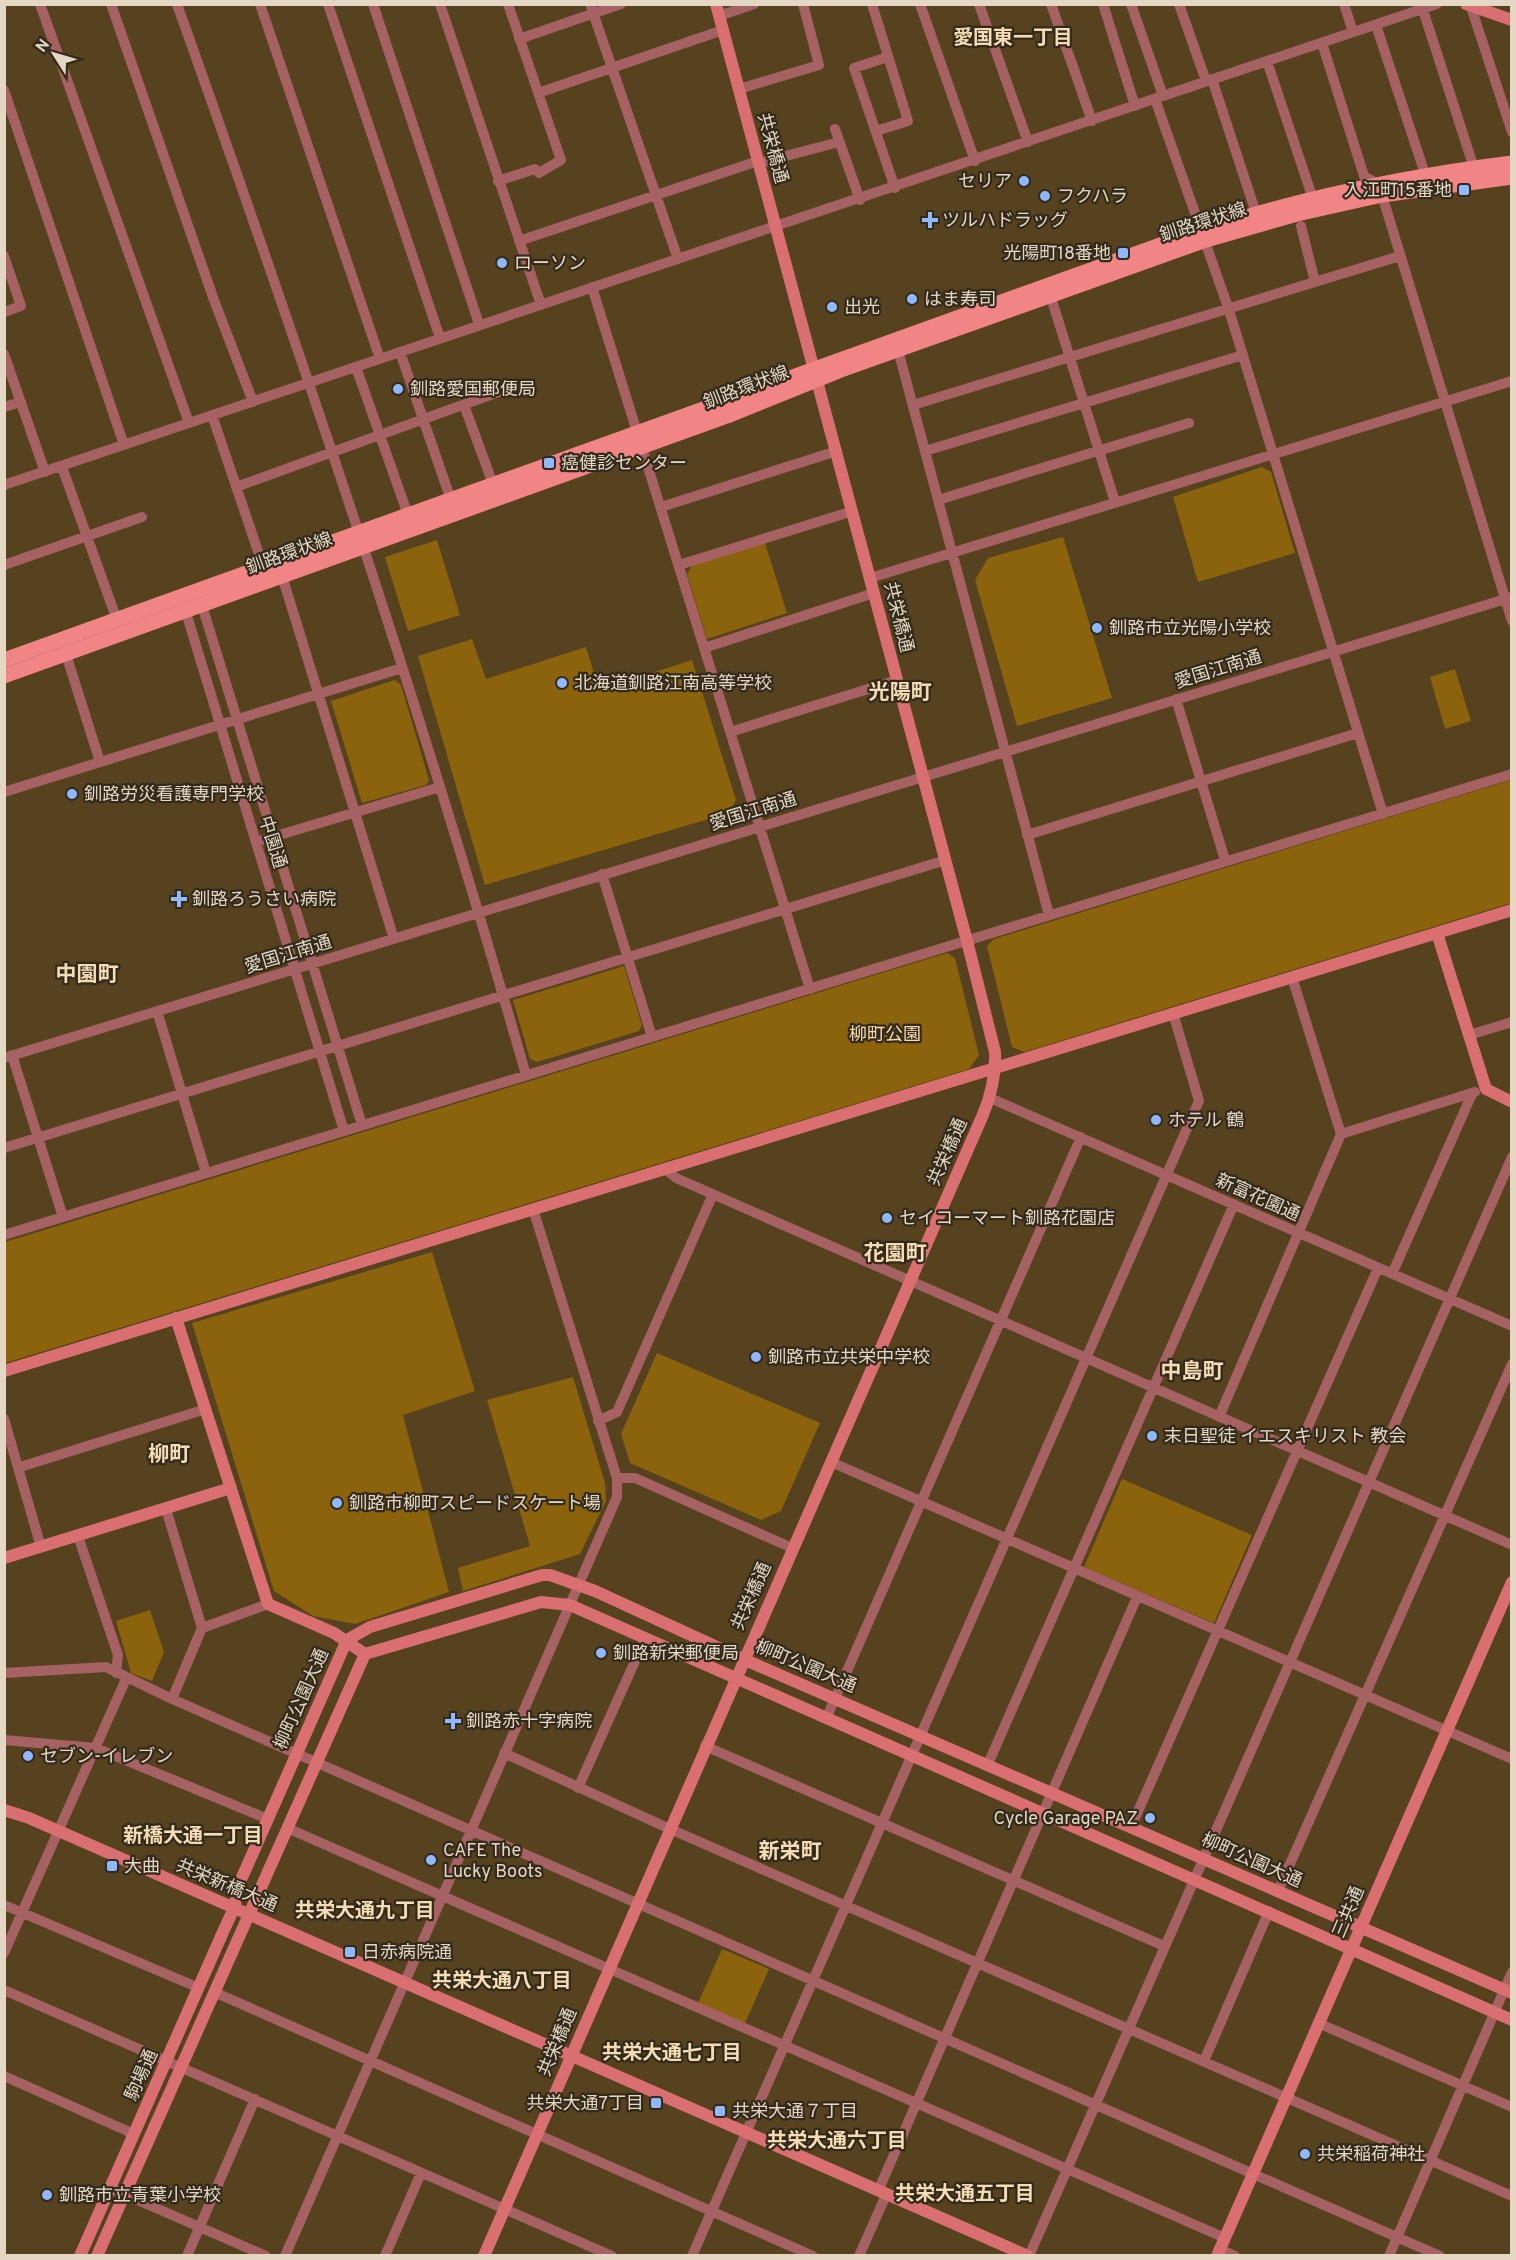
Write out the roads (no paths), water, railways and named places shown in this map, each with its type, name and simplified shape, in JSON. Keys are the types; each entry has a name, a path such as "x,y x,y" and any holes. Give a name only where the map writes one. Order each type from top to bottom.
{"main road":[{"name":"釧路環状線","path":"1204,235 1297,214 1426,177 1512,163"},
{"name":"釧路環状線","path":"199,598 263,566 362,539 1204,235 1256,213 1313,199 1512,177"},
{"name":"釧路環状線","path":"816,374 898,350 1049,291"},
{"name":"釧路環状線","path":"4,660 117,620 282,576 408,515 493,484 639,440"},
{"name":"釧路環状線","path":"4,676 65,655 184,603"}],"street":[{"path":"40,4 189,423"},
{"path":"111,4 214,300 253,402"},
{"path":"177,4 334,452 480,912 526,1075"},
{"path":"260,4 380,359"},
{"path":"328,4 440,338"},
{"path":"373,4 479,324"},
{"path":"440,4 541,305"},
{"path":"498,181 535,169 539,173 561,160 508,4"},
{"path":"519,39 592,9 621,4"},
{"path":"717,10 754,4"},
{"path":"739,89 819,66 803,4"},
{"path":"872,4 908,121 876,131"},
{"path":"920,4 975,161"},
{"path":"979,4 1028,142"},
{"path":"1051,4 1092,121"},
{"path":"1103,4 1135,106"},
{"path":"1131,4 1196,219 1204,235 1229,310 1383,814"},
{"path":"1179,4 1209,80 1256,213"},
{"path":"1344,4 1353,32"},
{"path":"4,484 213,416 479,324 860,200 1437,4"},
{"path":"1468,6 1512,20"},
{"path":"1468,6 1512,132"},
{"path":"592,9 678,259"},
{"name":"共栄橋通","path":"484,2256 990,1098 996,1069 995,1052 968,941 717,10"},
{"path":"1423,10 1474,168"},
{"path":"1376,25 1426,177"},
{"path":"538,93 723,30"},
{"path":"1322,43 1364,176 1380,190 1508,598 1512,621"},
{"path":"888,57 854,69 895,188"},
{"path":"1267,61 1313,199"},
{"path":"4,90 124,445"},
{"path":"835,129 860,200"},
{"path":"519,241 655,194 758,162 840,142"},
{"path":"1301,226 1315,282"},
{"path":"4,256 21,306 4,312"},
{"path":"913,405 1400,256"},
{"path":"592,287 810,989"},
{"path":"1049,291 1115,502"},
{"path":"898,350 1049,915"},
{"path":"400,352 451,500"},
{"path":"4,354 45,472"},
{"path":"925,451 1243,355"},
{"path":"356,367 408,515"},
{"path":"870,578 1512,381"},
{"path":"236,487 504,390"},
{"path":"4,407 21,402"},
{"path":"464,405 493,484"},
{"path":"213,416 263,566"},
{"path":"938,500 1189,423"},
{"path":"661,507 837,451"},
{"path":"62,466 117,620"},
{"path":"679,565 853,511"},
{"path":"4,565 142,517"},
{"path":"282,576 394,939"},
{"path":"704,648 874,593"},
{"name":"中園通","path":"199,598 362,1125"},
{"name":"愛国江南通","path":"8,1057 1508,598"},
{"name":"中園通","path":"184,603 344,1131"},
{"path":"62,639 65,655 100,762"},
{"path":"4,792 402,668"},
{"path":"730,732 897,680"},
{"path":"1176,699 1225,860"},
{"path":"1027,835 1358,733"},
{"path":"4,1235 1512,774"},
{"path":"256,842 440,787"},
{"path":"4,1148 946,860"},
{"path":"603,874 652,1036"},
{"path":"4,1371 1512,910"},
{"path":"1437,933 1486,1089 1512,1102"},
{"path":"1219,1417 1341,1134 1292,977"},
{"path":"157,1011 206,1173"},
{"path":"692,2256 748,2134 1198,1101 1173,1013"},
{"path":"1469,1035 1512,1022"},
{"path":"8,1057 63,1217"},
{"path":"1341,1134 1486,1089"},
{"path":"1392,1274 1472,1094"},
{"name":"新富花園通","path":"990,1098 1512,1326"},
{"path":"826,1719 1081,1137"},
{"path":"1029,2256 1287,1663 1512,1157"},
{"path":"665,1169 676,1178 1512,1545"},
{"path":"598,1421 617,1412 713,1194"},
{"path":"988,1764 1234,1204"},
{"path":"285,2256 617,1497 617,1478 533,1209"},
{"path":"1131,1827 1378,1268"},
{"path":"176,1318 268,1604"},
{"path":"1278,1891 1512,1364"},
{"path":"20,1467 206,1409"},
{"path":"4,1419 20,1467 41,1547"},
{"path":"831,1462 1287,1663 1512,1759"},
{"path":"617,1478 635,1478 792,1548"},
{"path":"4,1558 231,1488"},
{"path":"166,1509 202,1628 171,1700"},
{"path":"78,1536 118,1655 116,1673"},
{"name":"柳町公園大通","path":"234,1908 240,1882 347,1640 370,1627 542,1575 550,1575 579,1585 743,1659 1508,1992"},
{"name":"三共通","path":"1221,2248 1512,1582"},
{"path":"859,2256 916,2105 1137,1597"},
{"path":"248,1914 365,1654 541,1602 570,1605 1512,2020"},
{"path":"202,1628 268,1604 347,1640 365,1654"},
{"path":"578,1788 645,1639"},
{"path":"4,1673 106,1667 171,1700 317,1761 1440,2256"},
{"path":"4,1953 60,1832 126,1679"},
{"path":"4,1740 96,1748 268,1819"},
{"path":"705,1746 1164,1946"},
{"path":"504,1754 670,1830 1512,2196"},
{"name":"共栄新橋大通","path":"4,1810 60,1832 1029,2256"},
{"path":"287,1828 916,2105 1067,2169 1235,2256"},
{"path":"4,1905 24,1911 199,1988"},
{"name":"駒場通","path":"80,2256 234,1908"},
{"path":"1204,2061 1269,1911"},
{"name":"駒場通","path":"97,2256 248,1914"},
{"path":"1389,2256 1494,2012 1508,1992 1512,1972"},
{"path":"4,1990 612,2256"},
{"path":"214,1992 813,2256"},
{"path":"1318,2023 1512,2107"},
{"path":"4,2076 134,2134"},
{"path":"187,2256 255,2099"},
{"path":"385,2256 421,2173"},
{"path":"110,2188 266,2256"},
{"path":"583,2256 588,2245"}],"place":[{"name":"セリア","path":"1024,181"},
{"name":"入江町15番地","path":"1464,190"},
{"name":"フクハラ","path":"1045,196"},
{"name":"ツルハドラッグ","path":"930,220"},
{"name":"光陽町18番地","path":"1123,253"},
{"name":"ローソン","path":"502,263"},
{"name":"はま寿司","path":"912,299"},
{"name":"出光","path":"832,307"},
{"name":"釧路愛国郵便局","path":"398,389"},
{"name":"癌健診センター","path":"549,463"},
{"name":"釧路市立光陽小学校","path":"1097,628"},
{"name":"北海道釧路江南高等学校","path":"562,683"},
{"name":"釧路労災看護専門学校","path":"72,794"},
{"name":"釧路ろうさい病院","path":"179,899"},
{"name":"ホテル 鶴","path":"1156,1120"},
{"name":"セイコーマート釧路花園店","path":"887,1218"},
{"name":"釧路市立共栄中学校","path":"756,1357"},
{"name":"末日聖徒 イエスキリスト 教会","path":"1152,1436"},
{"name":"釧路市柳町スピードスケート場","path":"337,1503"},
{"name":"釧路新栄郵便局","path":"601,1653"},
{"name":"釧路赤十字病院","path":"453,1721"},
{"name":"セブン-イレブン","path":"28,1756"},
{"name":"Cycle Garage PAZ","path":"1150,1818"},
{"name":"CAFE The Lucky Boots","path":"431,1860"},
{"name":"大曲","path":"112,1866"},
{"name":"日赤病院通","path":"350,1952"},
{"name":"共栄大通7丁目","path":"656,2103"},
{"name":"共栄大通７丁目","path":"720,2111"},
{"name":"共栄稲荷神社","path":"1305,2154"},
{"name":"釧路市立青葉小学校","path":"47,2195"}],"district":[{"name":"愛国東一丁目","path":"1013,37"},
{"name":"光陽町","path":"900,692"},
{"name":"中園町","path":"87,974"},
{"name":"花園町","path":"895,1253"},
{"name":"中島町","path":"1192,1371"},
{"name":"柳町","path":"169,1454"},
{"name":"新橋大通一丁目","path":"193,1835"},
{"name":"新栄町","path":"790,1851"},
{"name":"共栄大通九丁目","path":"365,1910"},
{"name":"共栄大通八丁目","path":"502,1980"},
{"name":"共栄大通七丁目","path":"672,2052"},
{"name":"共栄大通六丁目","path":"837,2140"},
{"name":"共栄大通五丁目","path":"965,2193"}],"park label":[{"name":"柳町公園","path":"885,1034"}]}
